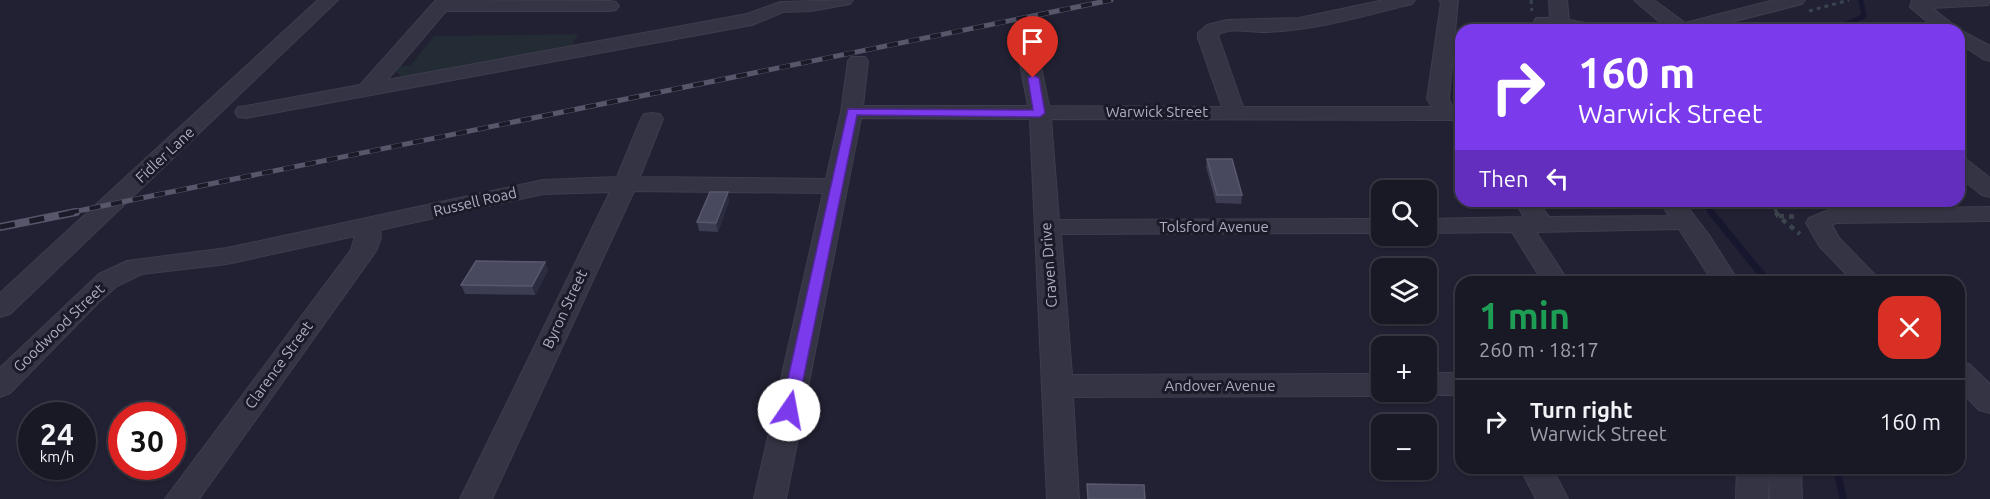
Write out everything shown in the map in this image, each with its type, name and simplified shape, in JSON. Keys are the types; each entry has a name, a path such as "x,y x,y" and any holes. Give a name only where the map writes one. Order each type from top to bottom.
{"street":[{"name":"Fidler Lane","path":"0,308 329,0"},
{"path":"246,112 752,19 778,4 811,6 844,0"},
{"path":"1234,112 1208,39 1208,33 1214,29 1229,26 1281,26 1308,23 1406,0"},
{"path":"1448,0 1450,2 1448,27 1438,99 1453,114"},
{"path":"1541,0 1551,24"},
{"path":"1553,24 1558,0"},
{"path":"1643,0 1672,24"},
{"path":"1702,24 1796,0"},
{"path":"1942,24 1925,13 1919,7 1919,3 1988,0"},
{"path":"367,90 443,3 612,3 593,36 593,41 601,46"},
{"name":"Craven Drive","path":"1024,32 1040,113 1063,499"},
{"path":"1965,39 1990,55"},
{"path":"770,499 852,112 858,62"},
{"name":"Warwick Street","path":"852,112 1453,114"},
{"name":"Byron Street","path":"476,499 626,184 652,118"},
{"path":"1965,170 1990,190"},
{"name":"Russell Road","path":"121,273 136,267 159,263 228,256 543,187 626,184 835,186"},
{"path":"1527,207 1531,226 1553,276"},
{"path":"1437,226 1531,226 1672,212"},
{"path":"1672,212 1704,276"},
{"path":"1672,212 1700,240 1722,276"},
{"path":"1863,276 1829,242 1818,223 1831,216 1990,213"},
{"name":"Tolsford Avenue","path":"1046,227 1371,226"},
{"name":"Clarence Street","path":"181,499 363,251 368,238 367,227"},
{"name":"Goodwood Street","path":"0,386 91,295 121,273"},
{"path":"1965,377 1990,402"},
{"path":"1437,384 1455,384"},
{"name":"Andover Avenue","path":"1058,386 1371,385"},
{"path":"1539,474 1552,499"},
{"path":"1752,499 1753,474"},
{"path":"1785,474 1786,499"}],"shaded area":[{"path":"578,34 571,47 413,76 401,76 396,72 397,66 410,66 434,36"}],"building":[{"path":"1207,159 1232,159 1242,195 1217,195"},
{"path":"710,192 728,192 716,223 697,222"},
{"path":"476,261 545,262 532,286 461,285"},
{"path":"1087,484 1144,485 1145,499 1088,499"}],"waterway":[{"path":"1846,24 1864,16 1861,1"},
{"path":"1708,207 1713,213"},
{"path":"1711,212 1763,276"},
{"path":"1838,474 1843,499"}],"railway":[{"path":"68,213 1111,0"},
{"path":"0,227 76,212"}],"route":[{"path":"789,410 852,112 1040,113 1033,78"}]}
